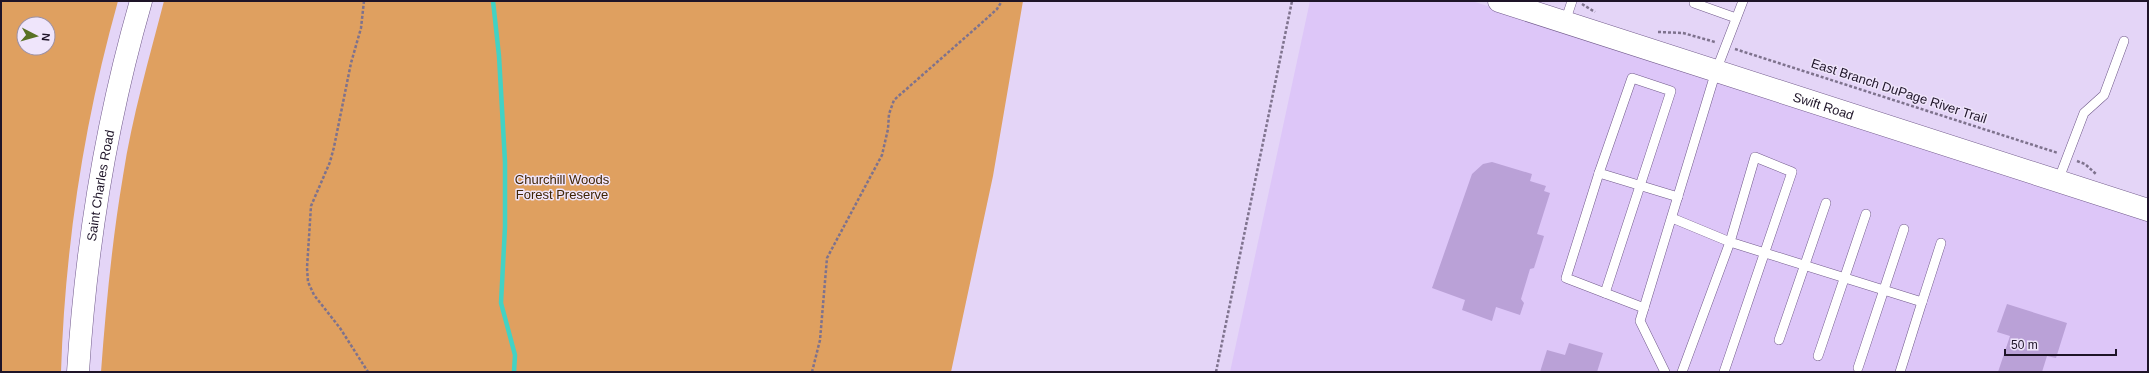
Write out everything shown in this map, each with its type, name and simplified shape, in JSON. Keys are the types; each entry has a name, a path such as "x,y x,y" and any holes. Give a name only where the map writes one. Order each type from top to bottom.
{"street":[{"name":"Saint Charles Road","path":"78,372 85,284 105,153 123,67 141,1"},
{"name":"Swift Road","path":"1499,1 2148,210"}],"lane":[{"path":"1565,22 1572,1"},
{"path":"1665,372 1640,321 1716,71 1743,1"},
{"path":"1694,3 1736,18"},
{"path":"2058,181 2084,114 2104,95 2124,41"},
{"path":"1605,293 1642,187 1672,91 1632,78 1599,173 1566,278 1605,293 1644,308"},
{"path":"1682,372 1730,242 1754,157 1792,172 1724,372"},
{"path":"1599,173 1678,197"},
{"path":"1779,340 1826,203"},
{"path":"1818,356 1866,214"},
{"path":"1672,218 1730,242 1922,302"},
{"path":"1858,368 1904,229"},
{"path":"1900,372 1941,243"}],"path":[{"path":"364,1 361,28 351,63 334,147 330,162 311,206 307,268 308,282 314,295 340,328 368,372"},
{"path":"812,372 820,340 827,258 882,155 886,141 891,106 904,90 985,20 997,9 1002,1"},
{"path":"1216,372 1292,1"},
{"path":"1581,4 1599,14"},
{"path":"1652,31 1683,33 1716,43"},
{"name":"East Branch DuPage River Trail","path":"1738,50 2054,152"}],"shaded area":[{"path":"1310,1 1472,1 2148,219 2148,372 1230,372"}],"green space":[{"path":"1,1 118,1 95,92 78,185 67,278 61,372 1,372"},
{"name":"Churchill Woods Forest Preserve","path":"164,1 1023,1 993,176 951,372 101,372 107,298 119,200 131,132"}],"building":[{"path":"1492,162 1532,174 1530,181 1546,186 1544,191 1550,193 1537,234 1544,236 1534,268 1530,269 1521,299 1524,303 1520,315 1496,307 1492,321 1462,310 1465,300 1432,288 1472,174 1483,164"},
{"path":"2007,304 2067,323 2056,358 2047,356 2042,372 1998,372 2010,336 1997,332"},
{"path":"1569,343 1603,353 1597,372 1540,372 1547,350 1565,355"}],"waterway":[{"path":"493,1 499,56 505,162 505,227 501,303 515,355 514,372"}]}
